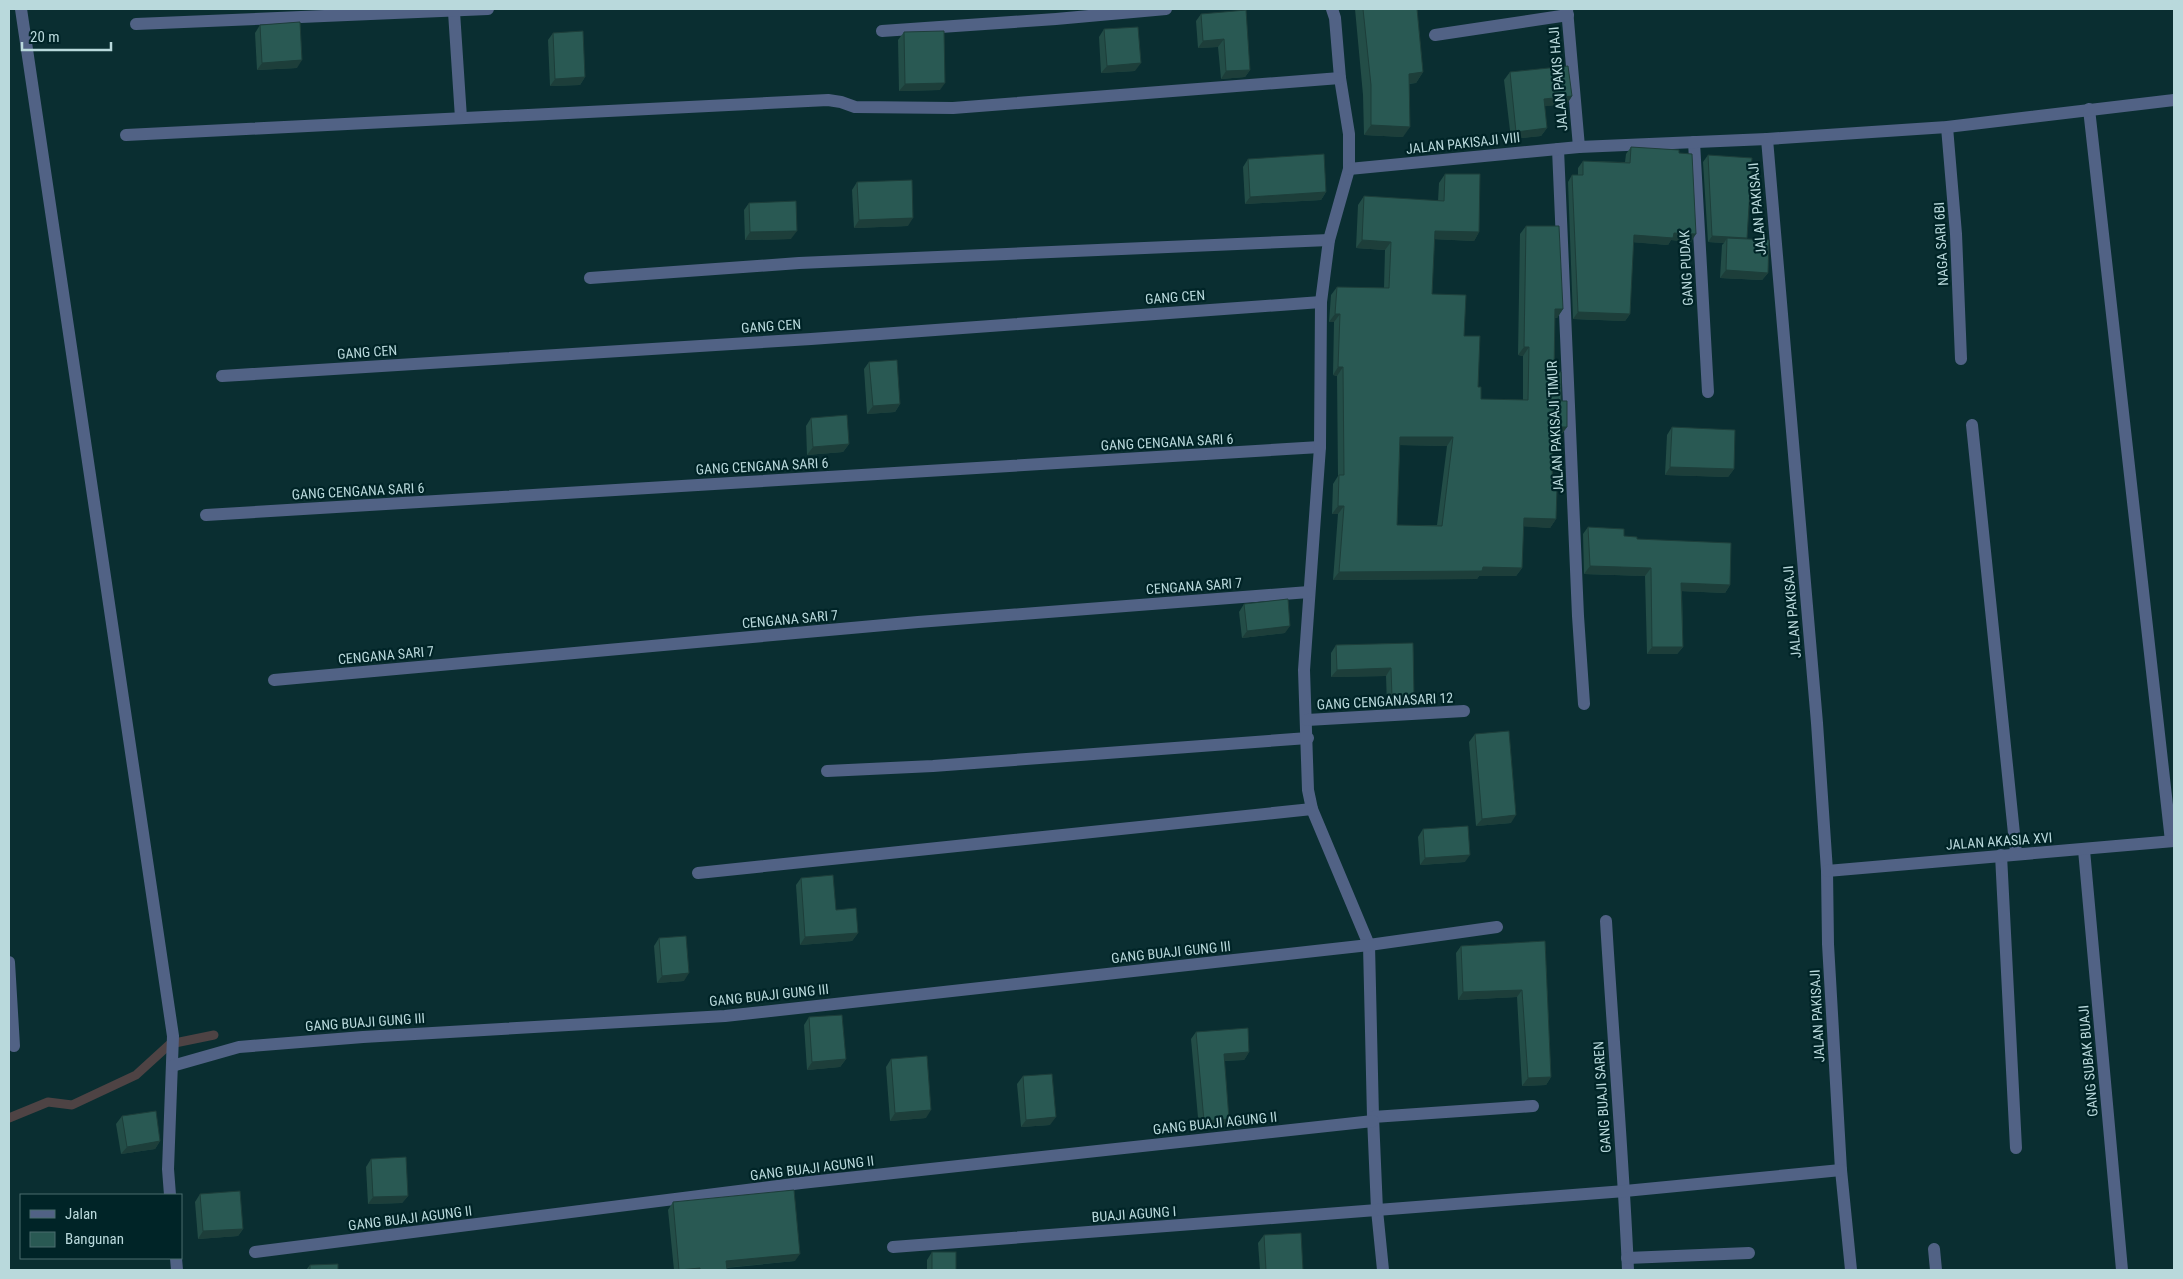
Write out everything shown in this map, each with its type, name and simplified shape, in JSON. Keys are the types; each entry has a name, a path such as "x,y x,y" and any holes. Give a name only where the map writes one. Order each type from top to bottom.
{"street":[{"path":"21,9 173,1036 168,1169 170,1194"},
{"path":"136,24 454,12 488,9"},
{"path":"882,31 1166,9"},
{"path":"1332,9 1335,18 1340,78 1349,134 1349,169 1329,240 1321,302 1320,448 1304,670 1308,738 1308,790 1312,809 1369,945 1373,1119 1377,1210 1383,1270"},
{"path":"454,12 461,118"},
{"path":"1434,34 1567,12"},
{"name":"JALAN PAKIS HAJI","path":"1567,12 1579,147"},
{"path":"126,135 828,100 854,107 953,108 1340,78"},
{"path":"1579,147 1767,139 1947,127 2174,100"},
{"path":"2089,109 2173,841"},
{"name":"NAGA SARI 6BI","path":"1947,127 1956,234 1961,359"},
{"name":"JALAN PAKISAJI","path":"1767,139 1817,722 1827,871 1828,944 1841,1170 1851,1270"},
{"name":"GANG PUDAK","path":"1694,142 1708,392"},
{"name":"JALAN PAKISAJI VIII","path":"1349,169 1579,147"},
{"name":"JALAN PAKISAJI TIMUR","path":"1558,149 1578,616 1584,704"},
{"path":"590,278 799,263 1329,240"},
{"name":"GANG CEN","path":"222,376 820,338 1321,302"},
{"path":"1972,425 2016,853"},
{"name":"GANG CENGANA SARI 6","path":"206,515 1320,448"},
{"name":"CENGANA SARI 7","path":"274,680 918,622 1309,592"},
{"name":"GANG CENGANASARI 12","path":"1307,720 1464,711"},
{"path":"827,771 933,766 1308,738"},
{"path":"698,873 1312,809"},
{"name":"JALAN AKASIA XVI","path":"1827,871 2016,853 2084,850 2173,841"},
{"name":"GANG SUBAK BUAJI","path":"2084,850 2122,1270"},
{"path":"2001,855 2016,1148"},
{"name":"GANG BUAJI SAREN","path":"1606,921 1616,1086 1625,1191 1627,1264"},
{"name":"GANG BUAJI GUNG III","path":"172,1062 239,1047 363,1037 725,1016 1369,945 1497,927"},
{"path":"9,962 14,1046"},
{"name":"GANG BUAJI AGUNG II","path":"255,1252 801,1183 1373,1119 1533,1106"},
{"name":"BUAJI AGUNG I","path":"894,1247 1625,1191 1841,1170"},
{"path":"1934,1249 1936,1270"},
{"path":"1627,1264 1749,1253"}],"building":[{"path":"1363,9 1417,9 1423,72 1409,74 1410,127 1371,125 1371,85"},
{"path":"1246,10 1250,70 1226,71 1224,39 1203,41 1201,14"},
{"path":"300,22 302,60 262,63 260,25"},
{"path":"1138,27 1141,63 1107,66 1104,29"},
{"path":"583,31 585,77 555,79 553,33"},
{"path":"944,31 945,83 905,84 904,32"},
{"path":"1568,66 1572,96 1544,99 1547,128 1516,132 1510,72"},
{"path":"1631,147 1679,150 1679,153 1692,154 1696,234 1674,233 1673,238 1634,235 1630,314 1578,312 1572,175 1583,175 1583,161 1630,163"},
{"path":"1324,154 1326,192 1250,197 1248,159"},
{"path":"1708,155 1752,158 1747,238 1712,236"},
{"path":"1445,174 1480,174 1479,232 1435,231 1432,294 1466,295 1464,336 1480,336 1478,387 1481,387 1481,399 1528,400 1529,347 1524,347 1526,226 1559,226 1563,309 1555,309 1554,372 1561,372 1561,401 1567,401 1567,427 1553,427 1552,489 1557,489 1556,519 1524,518 1522,568 1483,567 1482,571 1339,572 1344,506 1338,506 1339,475 1344,475 1343,367 1338,367 1340,314 1335,314 1337,287 1389,288 1391,242 1362,240 1364,196 1444,201","holes":["1400,437 1453,437 1442,526 1397,525"]},
{"path":"912,180 913,218 859,220 857,182"},
{"path":"796,201 797,231 750,232 749,203"},
{"path":"1727,238 1769,240 1768,273 1726,270"},
{"path":"897,360 900,404 873,406 869,362"},
{"path":"847,415 849,444 813,447 811,418"},
{"path":"1672,427 1735,430 1734,469 1670,467"},
{"path":"1588,527 1624,529 1624,536 1637,537 1637,539 1731,543 1730,585 1681,583 1683,647 1652,647 1651,568 1590,566"},
{"path":"1288,599 1290,626 1247,631 1244,604"},
{"path":"1413,643 1414,697 1392,697 1391,668 1337,670 1336,645"},
{"path":"1509,731 1516,815 1482,819 1475,734"},
{"path":"1468,826 1470,855 1425,858 1423,829"},
{"path":"833,875 836,910 856,908 858,933 805,937 801,878"},
{"path":"686,936 689,973 662,976 659,938"},
{"path":"1545,941 1551,1077 1528,1078 1522,990 1463,992 1461,946"},
{"path":"842,1015 846,1059 812,1062 809,1017"},
{"path":"1248,1028 1249,1052 1224,1054 1229,1119 1204,1121 1196,1032"},
{"path":"927,1056 931,1110 895,1113 891,1059"},
{"path":"1052,1074 1056,1117 1026,1120 1023,1076"},
{"path":"156,1111 160,1141 127,1147 122,1116"},
{"path":"406,1157 408,1196 373,1197 371,1159"},
{"path":"794,1190 800,1254 726,1261 727,1270 700,1270 700,1268 679,1270 673,1202"},
{"path":"240,1191 243,1229 203,1231 200,1194"},
{"path":"1301,1233 1303,1270 1266,1270 1264,1235"},
{"path":"932,1252 956,1252 956,1270 932,1270"},
{"path":"338,1264 338,1270 310,1270 310,1265"}],"waterway":[{"path":"9,1118 48,1102 72,1105 136,1075 170,1044 214,1035"}]}
